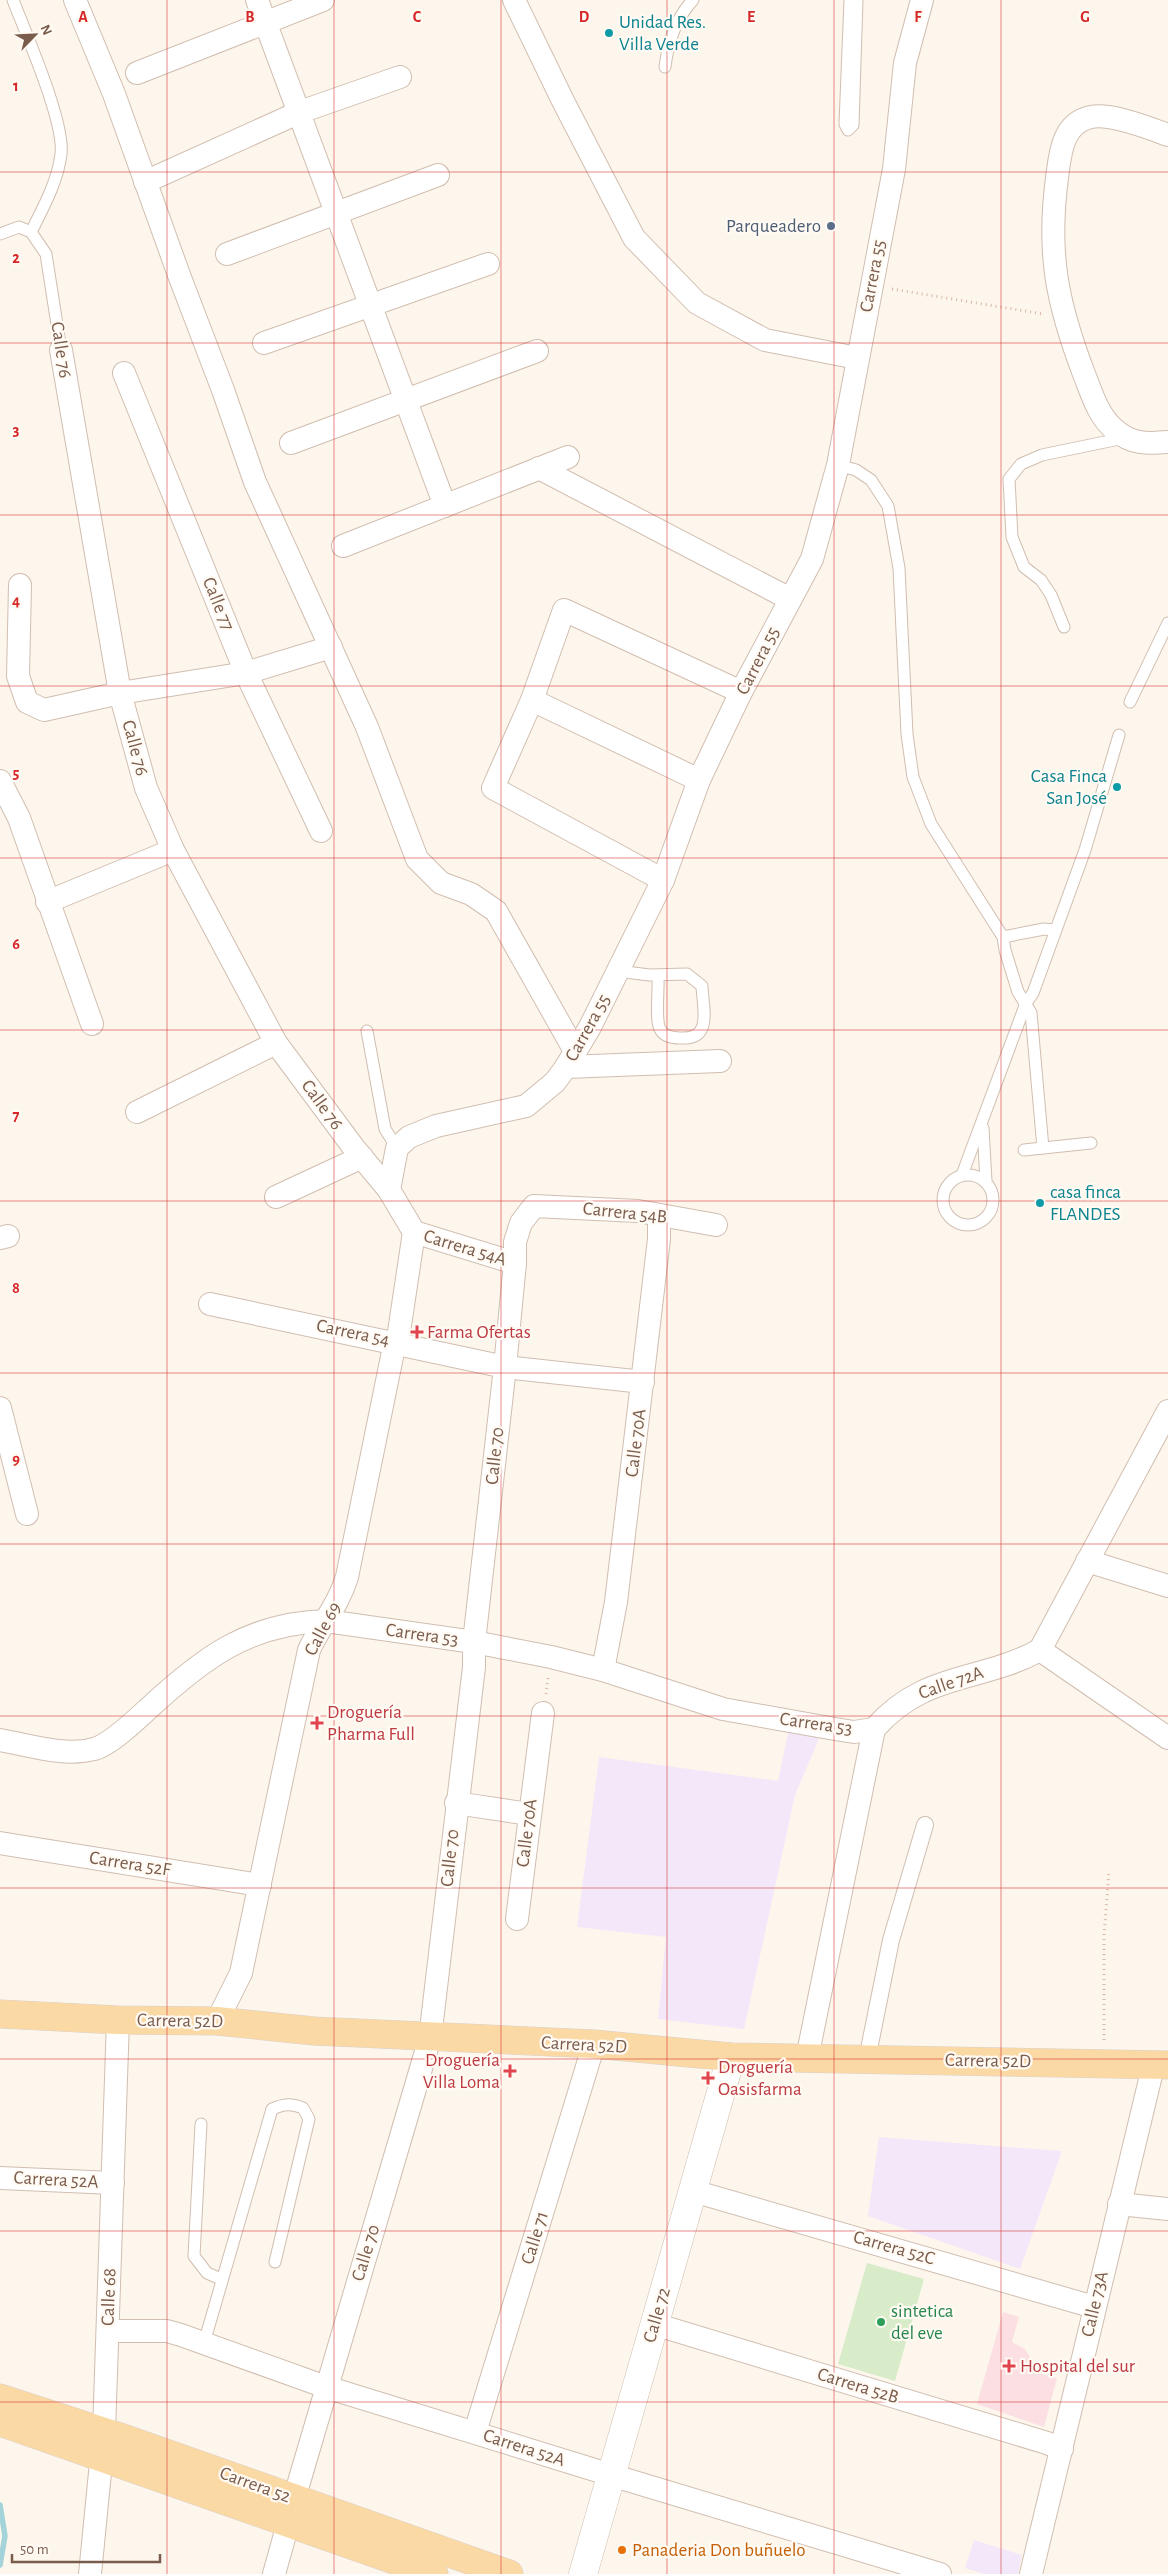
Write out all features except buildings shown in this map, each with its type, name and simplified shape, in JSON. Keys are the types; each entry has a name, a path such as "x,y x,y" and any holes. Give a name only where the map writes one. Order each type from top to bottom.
{"main road":[{"name":"Carrera 52D","path":"0,2014 118,2020 217,2021 314,2032 594,2044 732,2057 1161,2064"},
{"name":"Carrera 52","path":"0,2398 65,2431 291,2512 510,2574"},
{"name":"Carrera 52","path":"0,2422 65,2431"},
{"name":"Carrera 52","path":"291,2512 433,2574"}],"street":[{"path":"75,0 114,94 255,482 368,728 417,859 441,883 471,894 496,911 508,929 571,1059 720,1061"},
{"path":"257,0 445,506"},
{"path":"137,73 264,21 323,0"},
{"path":"514,0 563,101 634,238 697,303 765,340 857,358"},
{"name":"Carrera 55","path":"397,1148 409,1137 436,1126 526,1106 555,1082 590,1027 663,880 699,780 741,692 812,560 838,465 894,168 905,63 922,0"},
{"path":"145,182 300,112 400,77"},
{"path":"1168,135 1104,116 1090,117 1077,123 1065,135 1060,155 1052,220 1055,275 1064,318 1099,410 1106,421 1125,438 1137,443 1168,442"},
{"path":"226,254 438,175"},
{"path":"264,344 488,264"},
{"name":"Calle 76","path":"61,350 120,693 146,788 173,850 276,1043 389,1190 414,1232"},
{"path":"291,443 537,351"},
{"name":"Calle 77","path":"124,373 246,672 321,831"},
{"path":"343,546 568,457"},
{"path":"539,468 790,599"},
{"path":"20,585 18,676 27,702 44,710 120,693 246,672 331,647"},
{"path":"663,880 493,788 532,700 564,610 741,692"},
{"path":"532,700 699,780"},
{"path":"0,781 19,818 47,902 92,1024"},
{"path":"47,902 173,850"},
{"path":"138,1112 276,1043"},
{"path":"389,1190 397,1148"},
{"path":"276,1197 362,1157"},
{"name":"Carrera 54B","path":"534,1206 638,1211 716,1226"},
{"name":"Calle 70","path":"274,2574 326,2386 430,2038 456,1803 474,1667 474,1642 505,1366 515,1263 515,1242 521,1223 534,1206"},
{"name":"Calle 70A","path":"603,1670 616,1602 659,1239 659,1215"},
{"name":"Carrera 54A","path":"414,1232 515,1263"},
{"name":"Calle 69","path":"217,2021 241,1973 304,1666 315,1638 339,1602 347,1578 395,1342 399,1332 414,1232"},
{"name":"Carrera 54","path":"210,1304 505,1366 643,1382"},
{"path":"0,1408 27,1514"},
{"path":"1168,1411 1040,1650 1168,1738"},
{"path":"1087,1562 1168,1586"},
{"name":"Carrera 53","path":"0,1740 64,1752 96,1749 128,1728 191,1670 248,1636 274,1627 301,1622 326,1621 474,1642 551,1657 603,1670 724,1709 835,1730 854,1732 874,1729"},
{"name":"Calle 72A","path":"874,1729 886,1715 913,1696 947,1680 1002,1667 1040,1650"},
{"name":"Calle 70A","path":"517,1919 543,1713"},
{"path":"807,2058 874,1729"},
{"path":"456,1803 529,1814"},
{"path":"866,2059 890,1940 924,1825"},
{"name":"Carrera 52F","path":"0,1843 260,1886"},
{"name":"Calle 68","path":"90,2574 103,2445 118,2020"},
{"name":"Calle 71","path":"475,2432 594,2044"},
{"name":"Calle 72","path":"583,2574 732,2057"},
{"name":"Calle 73A","path":"1031,2574 1119,2204 1161,2064"},
{"name":"Carrera 52A","path":"0,2178 113,2183"},
{"name":"Carrera 52C","path":"693,2190 1094,2306"},
{"path":"1119,2204 1168,2209"},
{"name":"Carrera 52B","path":"654,2324 1062,2449"},
{"name":"Carrera 52A","path":"108,2331 167,2332 326,2386 611,2476 940,2574"}],"lane":[{"path":"0,234 19,227 31,232 51,191 62,153 57,119 13,0"},
{"path":"664,67 673,32 679,18 693,0"},
{"path":"850,0 845,124 848,130 853,125 857,0"},
{"name":"Calle 76","path":"31,232 46,254 61,350"},
{"path":"1064,627 1051,596 1041,580 1024,566 1012,537 1009,479 1021,464 1042,455 1125,438"},
{"path":"838,465 856,470 871,480 888,506 899,576 909,755 921,801 931,824 953,862 964,874 1003,937 1018,992 1026,1002 1031,1013 1034,1028 1043,1148"},
{"path":"1130,702 1168,623"},
{"path":"962,1175 983,1124 1026,1002 1033,993 1084,850 1119,734"},
{"path":"1003,937 1044,929 1055,930"},
{"path":"618,971 658,975 687,974 702,986 704,1026 699,1034 692,1039 665,1036 659,1028 658,975"},
{"path":"367,1031 385,1129 397,1148"},
{"path":"983,1124 986,1181 993,1197 992,1207 988,1216 980,1222 962,1225 948,1216 942,1199 948,1183 962,1175 970,1174 986,1181"},
{"path":"1024,1150 1091,1144"},
{"path":"204,2343 272,2109 282,2105 293,2104 303,2108 309,2119 275,2262"},
{"path":"201,2124 194,2256 207,2273 222,2279"}],"path":[{"path":"871,286 1064,318"},
{"path":"543,1713 551,1657"},
{"path":"1104,2062 1102,2011 1103,1945 1109,1871"}],"shaded area":[{"path":"789,1729 821,1734 795,1795 744,2029 658,2019 666,1937 577,1927 599,1757 778,1781"},
{"path":"879,2137 1062,2151 1020,2269 868,2216"},
{"name":"Hospital del sur","path":"1003,2312 1019,2317 1012,2342 1025,2349 1030,2357 1030,2371 1057,2378 1044,2427 977,2404"},
{"path":"974,2540 1022,2555 1018,2574 984,2574 965,2568"}],"green space":[{"name":"sintetica del eve","path":"867,2263 924,2279 895,2381 838,2364"}],"waterway":[{"path":"0,2505 5,2536 0,2565"}],"place":[{"name":"Unidad Res. Villa Verde","path":"609,33"},
{"name":"Parqueadero","path":"831,226"},
{"name":"Casa Finca San José","path":"1117,787"},
{"name":"casa finca FLANDES","path":"1040,1203"},
{"name":"Farma Ofertas","path":"417,1332"},
{"name":"Droguería Pharma Full","path":"317,1723"},
{"name":"Droguería Villa Loma","path":"510,2071"},
{"name":"Droguería Oasisfarma","path":"708,2078"},
{"name":"sintetica del eve","path":"881,2322"},
{"name":"Hospital del sur","path":"1009,2366"},
{"name":"Panaderia Don buñuelo","path":"622,2550"}]}
